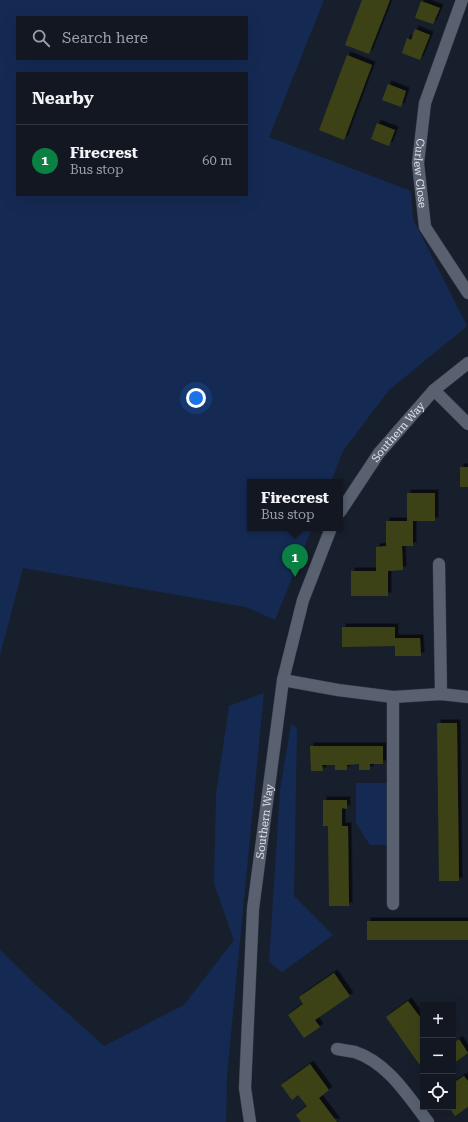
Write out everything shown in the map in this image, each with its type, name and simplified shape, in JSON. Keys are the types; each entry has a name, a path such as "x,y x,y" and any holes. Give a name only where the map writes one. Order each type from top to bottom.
{"street":[{"name":"Curlew Close","path":"462,0 425,104 418,163 425,227 468,293"},
{"name":"Southern Way","path":"343,507 379,453 434,390 468,363"},
{"path":"434,390 468,424"},
{"name":"Southern Way","path":"250,1122 245,1088 254,909 283,680 303,600 330,531"},
{"path":"439,564 441,694"},
{"path":"283,680 338,690 394,697 441,694 468,697"},
{"path":"393,904 394,697"},
{"path":"337,1049 363,1055 385,1069 402,1088 428,1122"}],"shaded area":[{"path":"0,0 324,0 269,137 411,191 413,219 467,326 389,390 343,451 332,479 247,479 247,531 311,531 275,620 246,607 23,568 0,655"},
{"path":"264,693 227,1075 226,1122 0,1122 0,950 36,985 104,1046 184,1005 234,940 214,884 216,795 229,706"},
{"path":"291,724 297,728 294,896 333,935 282,972 269,962 280,790"},
{"path":"356,783 389,783 389,845 370,845 356,823"}],"building":[{"path":"362,0 390,0 369,54 345,45"},
{"path":"421,1 440,8 433,24 415,18"},
{"path":"415,29 430,35 420,60 402,53 407,38 411,40"},
{"path":"347,55 372,65 344,140 319,130"},
{"path":"388,84 406,91 401,107 382,100"},
{"path":"377,123 395,130 389,146 371,139"},
{"path":"460,467 468,467 468,487 460,487"},
{"path":"407,493 435,493 435,521 413,521 413,546 402,546 403,570 388,571 388,596 351,596 351,571 376,571 376,547 386,546 386,521 407,521"},
{"path":"342,627 395,627 395,638 420,638 421,656 395,656 395,646 342,647"},
{"path":"437,723 457,723 459,881 439,881"},
{"path":"310,746 383,746 383,764 370,764 370,770 359,770 359,764 347,765 347,770 335,770 335,765 322,765 323,771 311,771"},
{"path":"323,800 347,800 347,809 342,808 342,826 348,826 349,906 329,906 328,826 323,826"},
{"path":"367,921 468,921 468,940 367,940"},
{"path":"334,973 350,996 315,1020 320,1027 304,1038 288,1015 303,1004 299,997"},
{"path":"408,1001 420,1017 419,1064 386,1017"},
{"path":"459,1039 468,1053 456,1062 456,1042"},
{"path":"310,1064 329,1090 319,1098 337,1122 301,1122 296,1115 307,1106 298,1095 292,1100 281,1085"},
{"path":"464,1076 468,1081 468,1107 455,1116 451,1110 456,1110 456,1081"}],"place":[{"name":"Firecrest","path":"295,577"}]}
